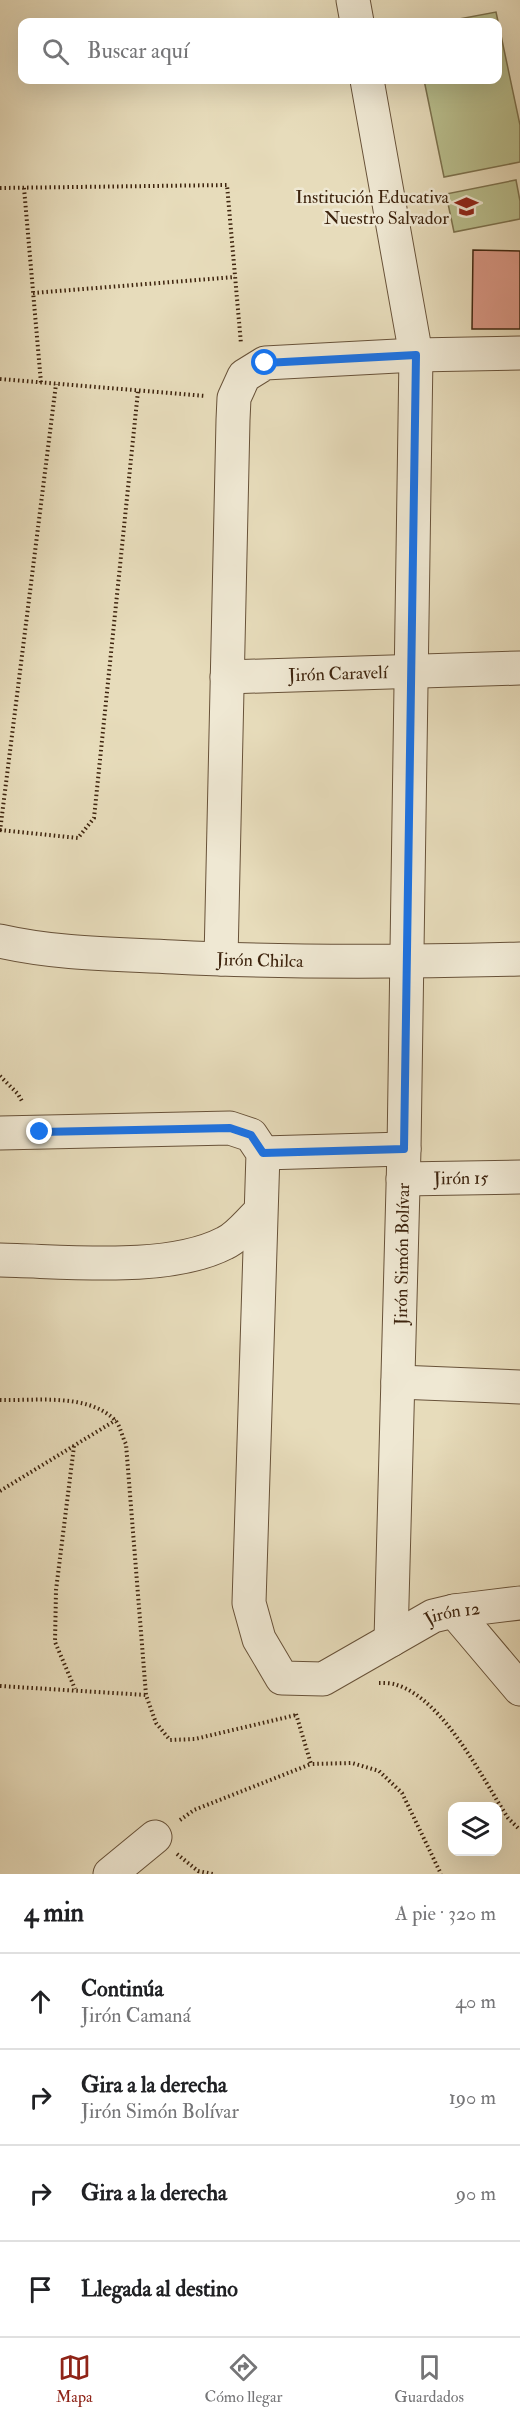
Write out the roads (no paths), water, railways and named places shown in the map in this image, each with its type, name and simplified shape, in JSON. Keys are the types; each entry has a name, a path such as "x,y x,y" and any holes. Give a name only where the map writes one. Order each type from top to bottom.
{"street":[{"path":"353,0 356,18"},
{"name":"Jirón Simón Bolívar","path":"368,84 416,355 408,962 392,1640"},
{"path":"221,960 227,677 239,387 265,363 416,355 520,353"},
{"name":"Jirón Caravelí","path":"227,677 520,668"},
{"name":"Jirón Chilca","path":"0,941 64,952 221,960 408,962 520,959"},
{"path":"0,1133 230,1128 251,1135 263,1153 260,1212 227,1242 192,1255 148,1262 0,1260"},
{"name":"Jirón 15","path":"263,1153 404,1164 520,1177"},
{"name":"Jirón 12","path":"260,1212 249,1603 259,1639 282,1678 323,1679 433,1616 520,1602"},
{"path":"398,1382 520,1387"},
{"path":"454,1611 520,1689"},
{"path":"110,1874 155,1837"}],"place":[{"name":"Institución Educativa Nuestro Salvador","path":"467,207"}]}
